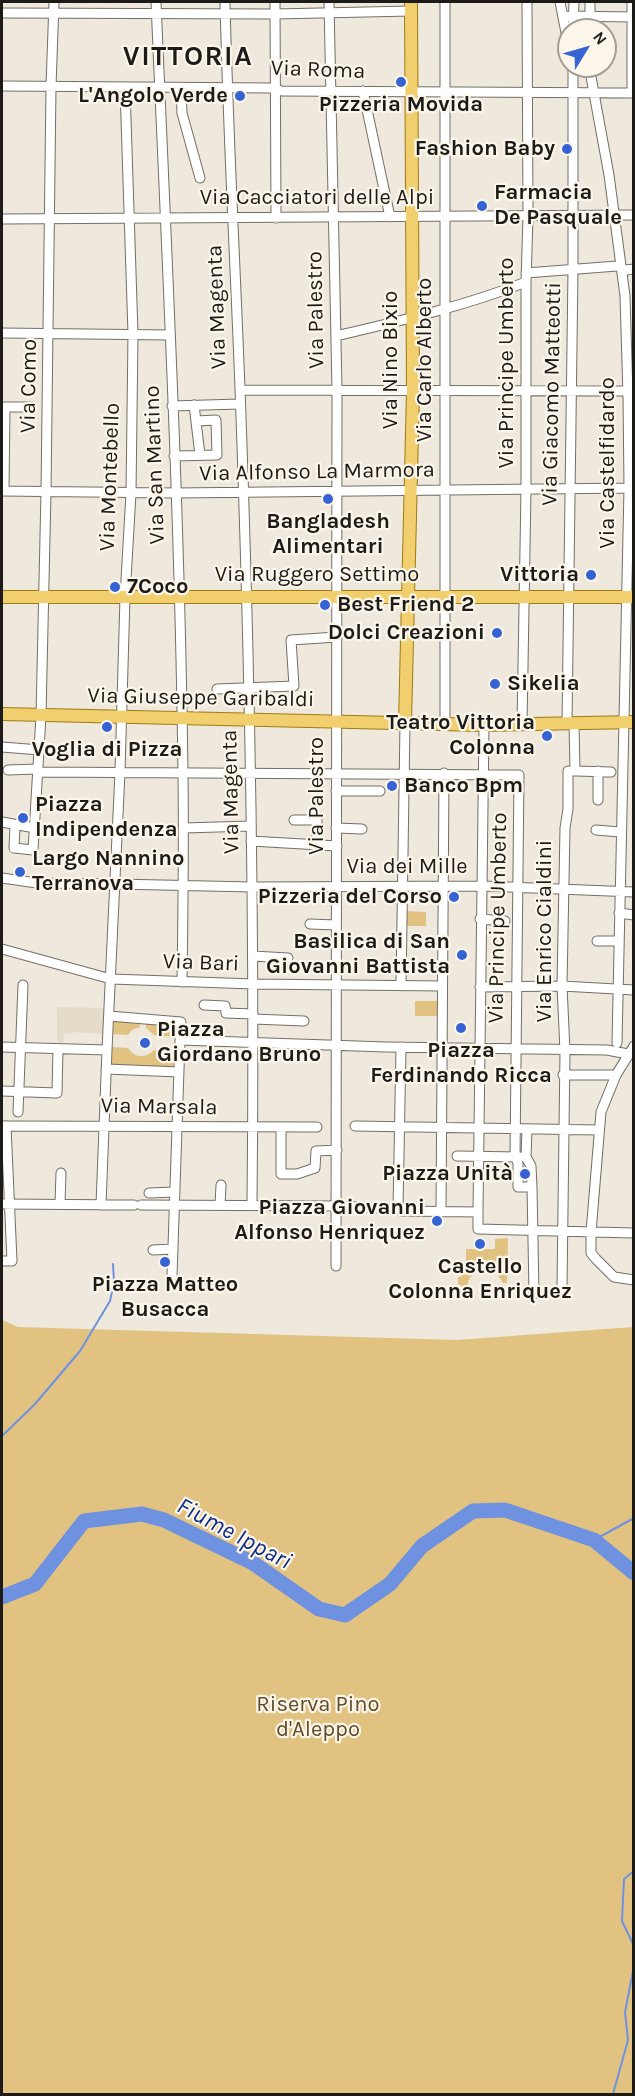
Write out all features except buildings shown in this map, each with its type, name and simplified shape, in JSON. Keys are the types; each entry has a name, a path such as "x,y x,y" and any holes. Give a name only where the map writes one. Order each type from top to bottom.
{"main road":[{"name":"Via Nino Bixio","path":"404,721 411,491 413,318 411,6"},
{"name":"Via Ruggero Settimo","path":"2,597 630,597"},
{"name":"Via Giuseppe Garibaldi","path":"2,714 249,721 445,721 484,725 522,725"},
{"path":"522,725 628,723"}],"street":[{"name":"Via Como","path":"15,826 14,848 33,850 40,750 44,597 54,2"},
{"name":"Via San Martino","path":"156,2 179,597 184,828 182,982"},
{"name":"Via Magenta","path":"225,2 240,390 249,721 254,984 252,1205"},
{"path":"275,2 276,218"},
{"name":"Via Palestro","path":"329,2 337,390 338,1206 336,1266"},
{"name":"Via Carlo Alberto","path":"445,2 445,721"},
{"name":"Via Principe Umberto","path":"522,725 528,217 527,2"},
{"path":"560,2 563,16 633,17"},
{"path":"574,2 574,16"},
{"path":"590,2 593,16"},
{"path":"632,2 633,93"},
{"path":"2,13 227,15 329,13 411,6"},
{"name":"Via Giacomo Matteotti","path":"571,723 567,597 572,390 573,78"},
{"name":"Via Castelfidardo","path":"592,78 622,268 629,296 630,324 631,488 628,723 621,788 617,1043"},
{"name":"Via Roma","path":"2,86 228,88 412,93 460,91 633,93"},
{"name":"Via Montebello","path":"106,1071 105,1050 116,884 120,718 131,493 133,334 125,88"},
{"path":"181,88 182,113 200,178"},
{"path":"363,92 390,217"},
{"name":"Via Cacciatori delle Alpi","path":"2,219 633,215"},
{"path":"336,336 413,318 489,296 526,278 617,266 633,269"},
{"path":"2,333 170,335"},
{"path":"240,390 572,390 630,395"},
{"path":"172,406 240,404"},
{"path":"194,405 200,455"},
{"path":"3,491 3,407 31,407"},
{"path":"174,456 217,455 216,420 196,421"},
{"name":"Via Alfonso La Marmora","path":"3,491 176,493 631,488"},
{"path":"217,689 294,686 291,640 337,637"},
{"path":"402,986 404,721"},
{"name":"Via Enrico Cialdini","path":"562,1288 565,1051 562,986 568,771 575,771 571,723"},
{"path":"484,725 478,1229 633,1233"},
{"path":"2,747 40,750"},
{"path":"8,770 483,776"},
{"path":"575,771 611,772"},
{"path":"598,771 598,800"},
{"name":"Via Principe Umberto","path":"483,776 519,775 514,1156 518,1163 518,1187 532,1190"},
{"path":"441,1209 440,1050 444,776"},
{"path":"621,788 633,788"},
{"path":"336,791 380,791"},
{"path":"294,820 317,820 317,846"},
{"path":"4,822 34,828"},
{"path":"184,828 251,826"},
{"path":"336,828 362,829"},
{"path":"596,830 620,832"},
{"path":"251,841 337,846"},
{"name":"Via dei Mille","path":"2,878 31,882 183,886 483,886 633,892"},
{"path":"619,913 633,915"},
{"path":"480,919 505,921"},
{"path":"310,924 336,925"},
{"path":"597,941 619,941"},
{"name":"Via Bari","path":"2,950 111,980 336,986 441,985"},
{"path":"253,956 288,958"},
{"path":"18,1112 23,985"},
{"path":"482,987 562,986 633,990"},
{"path":"204,1005 225,1006 226,1013 304,1021"},
{"path":"109,1014 181,1022 183,1040 179,1074 172,1276"},
{"path":"183,1040 440,1050 631,1050"},
{"path":"2,1047 105,1050"},
{"path":"398,1209 401,1047"},
{"path":"2,1092 57,1093 58,1049"},
{"path":"631,1050 616,1074 601,1112 591,1252 614,1277 633,1280"},
{"path":"101,1205 106,1071 179,1074"},
{"path":"563,1075 616,1074"},
{"path":"2,1261 12,1261 5,1204 4,1126"},
{"name":"Via Marsala","path":"4,1126 317,1127"},
{"path":"355,1126 599,1130"},
{"path":"281,1127 281,1174 297,1174 315,1168 316,1151 337,1150"},
{"path":"526,1129 526,1157 531,1166 534,1294"},
{"path":"457,1156 526,1157"},
{"path":"60,1204 61,1173"},
{"path":"220,1205 221,1185"},
{"path":"149,1193 175,1192"},
{"path":"5,1204 338,1206 401,1211 477,1209"},
{"path":"153,1250 173,1249"}],"shaded area":[{"path":"56,1007 105,1008 104,1034 71,1032 71,1034 64,1034 63,1043 57,1042"}],"green space":[{"path":"405,911 426,912 426,926 405,926"},
{"path":"415,1001 438,1001 438,1016 415,1016"},
{"path":"113,1021 140,1022 140,1027 132,1030 128,1035 112,1034"},
{"path":"146,1023 175,1025 174,1037 154,1035 146,1028"},
{"path":"111,1047 128,1048 140,1056 147,1055 154,1050 174,1051 173,1068 110,1064"},
{"path":"508,1238 507,1283 503,1283 487,1260 482,1261 468,1281 468,1289 458,1284 458,1277 461,1277 461,1263 466,1262 466,1249 495,1249 495,1239"},
{"name":"Riserva Pino d'Aleppo","path":"2,1320 18,1327 457,1340 633,1327 633,2094 2,2094"}],"waterway":[{"path":"2,1436 35,1404 80,1351 110,1301 114,1282 113,1264"},
{"name":"Fiume Ippari","path":"2,1597 35,1584 84,1521 142,1514 164,1520 253,1563 319,1609 345,1615 390,1584 422,1546 473,1511 505,1510 594,1540 634,1573"},
{"path":"594,1540 634,1518"},
{"path":"634,1871 624,1879 622,1921 634,1946"},
{"path":"613,2094 628,2040 625,2012 634,1966"}],"place":[{"name":"Pizzeria Movida","path":"401,82"},
{"name":"L'Angolo Verde","path":"240,96"},
{"name":"Fashion Baby","path":"567,149"},
{"name":"Farmacia De Pasquale","path":"482,206"},
{"name":"Bangladesh Alimentari","path":"328,499"},
{"name":"Vittoria","path":"591,575"},
{"name":"7Coco","path":"115,587"},
{"name":"Best Friend 2","path":"325,605"},
{"name":"Dolci Creazioni","path":"497,633"},
{"name":"Sikelia","path":"495,684"},
{"name":"Voglia di Pizza","path":"107,727"},
{"name":"Teatro Vittoria Colonna","path":"547,736"},
{"name":"Banco Bpm","path":"392,786"},
{"name":"Piazza Indipendenza","path":"23,818"},
{"name":"Largo Nannino Terranova","path":"20,872"},
{"name":"Pizzeria del Corso","path":"454,897"},
{"name":"Basilica di San Giovanni Battista","path":"462,955"},
{"name":"Piazza Ferdinando Ricca","path":"461,1028"},
{"name":"Piazza Giordano Bruno","path":"145,1043"},
{"name":"Piazza Unità","path":"525,1174"},
{"name":"Piazza Giovanni Alfonso Henriquez","path":"437,1221"},
{"name":"Castello Colonna Enriquez","path":"480,1244"},
{"name":"Piazza Matteo Busacca","path":"165,1262"}],"district":[{"name":"VITTORIA","path":"188,57"}]}
